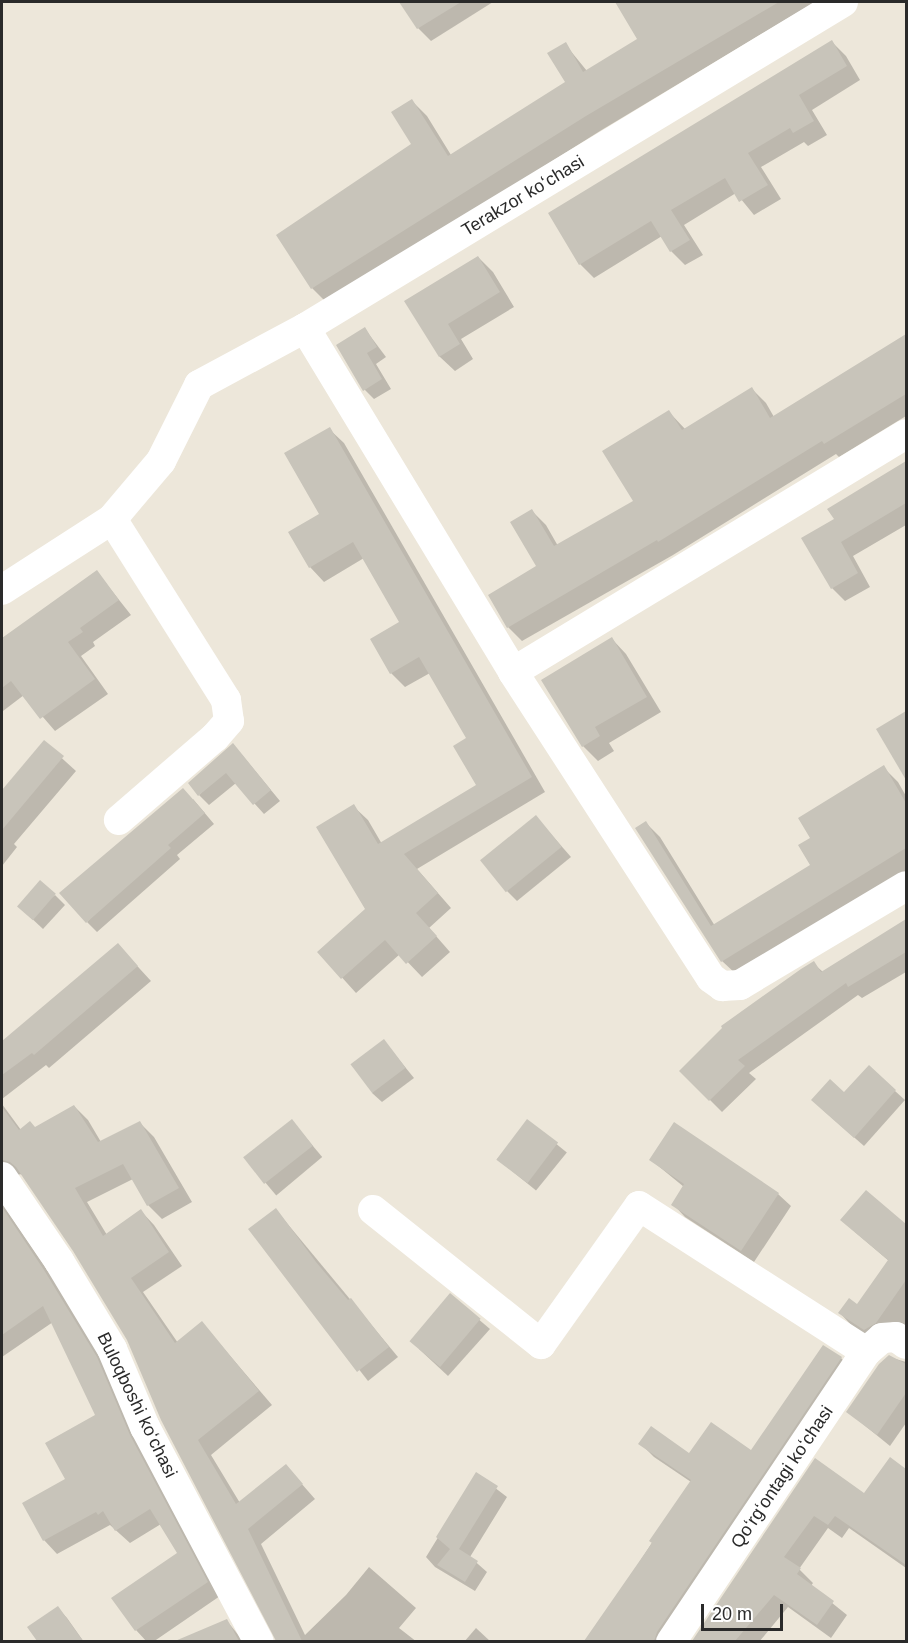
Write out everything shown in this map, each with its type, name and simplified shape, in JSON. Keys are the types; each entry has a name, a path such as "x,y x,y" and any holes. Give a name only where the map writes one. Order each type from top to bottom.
{"street":[{"name":"Terakzor koʻchasi","path":"112,519 161,461 199,385 305,328 843,2"},
{"path":"305,328 513,672 711,978 722,986 740,985 906,886"},
{"path":"513,672 906,434"},
{"path":"2,590 112,519 226,699 229,721 215,737 119,820"},
{"name":"Buloqboshi koʻchasi","path":"2,1177 59,1261 112,1349 145,1427 259,1641"},
{"path":"373,1210 541,1344 639,1206 866,1352"},
{"name":"Qoʻrgʻontagi koʻchasi","path":"671,1641 866,1352 882,1338 896,1337 906,1344"}],"building":[{"path":"399,2 461,2 417,29"},
{"path":"615,2 779,2 586,116 311,289 276,235 411,144 391,112 412,99 448,156 565,82 547,53 566,42 583,72 637,39"},
{"path":"832,40 847,66 799,95 814,121 793,133 790,128 748,153 768,185 739,202 725,178 671,210 690,240 670,252 651,221 579,265 548,213"},
{"path":"478,256 500,292 448,324 460,344 439,357 404,301"},
{"path":"365,327 377,347 367,353 382,379 363,391 336,345"},
{"path":"906,334 906,394 824,444 822,441 658,542 657,540 507,628 488,595 536,566 510,522 532,509 554,546 633,501 602,451 669,410 682,430 752,387 770,418"},
{"path":"330,427 532,777 404,854 438,893 416,913 437,936 406,964 385,940 341,979 317,952 365,909 316,827 354,804 378,844 476,785 453,746 466,738 419,657 390,674 370,639 399,622 353,542 309,568 288,532 319,514 284,453"},
{"path":"906,461 906,503 841,542 858,573 831,589 801,538 834,519 827,509"},
{"path":"97,570 119,600 80,628 83,632 68,642 95,679 40,719 11,681 2,688 2,638"},
{"path":"612,637 647,697 595,727 600,736 582,747 541,680"},
{"path":"906,711 906,780 876,729"},
{"path":"44,740 64,756 2,830 2,790"},
{"path":"233,743 271,790 253,805 226,773 198,796 188,783"},
{"path":"884,765 906,803 906,848 721,962 635,828 646,821 711,926 810,865 798,845 810,838 798,818"},
{"path":"183,788 205,813 168,845 171,848 86,923 59,893"},
{"path":"536,815 562,847 506,892 480,860"},
{"path":"40,880 56,894 33,920 17,906"},
{"path":"906,919 906,952 848,987 846,983 738,1060 745,1066 709,1101 679,1071 722,1028 721,1026 801,969 814,961 821,972"},
{"path":"118,943 138,966 34,1055 32,1053 2,1075 2,1041"},
{"path":"384,1039 406,1068 372,1093 350,1064"},
{"path":"869,1065 896,1090 854,1138 811,1100 830,1079 844,1092"},
{"path":"74,1105 98,1142 140,1121 179,1188 147,1206 123,1164 75,1188 103,1236 141,1209 169,1252 131,1278 175,1343 202,1321 259,1391 198,1440 236,1504 286,1464 303,1484 248,1529 302,1641 276,1641 161,1420 127,1340 73,1251 16,1167 2,1160 2,1107 19,1130 30,1121 35,1127"},
{"path":"292,1119 313,1146 264,1184 243,1157"},
{"path":"527,1119 558,1142 527,1183 496,1160"},
{"path":"674,1122 779,1193 741,1251 671,1205 684,1184 649,1160"},
{"path":"866,1190 906,1224 906,1280 876,1323 864,1330 838,1313 849,1298 857,1304 888,1260 840,1220"},
{"path":"2,1207 97,1357 130,1435 208,1582 135,1631 111,1598 177,1553 150,1509 115,1531 103,1511 98,1515 96,1512 43,1541 22,1503 65,1479 45,1443 95,1415 43,1306 2,1335"},
{"path":"276,1208 316,1262 348,1300 351,1298 389,1347 357,1372 248,1229"},
{"path":"450,1293 481,1319 440,1367 410,1341"},
{"path":"823,1345 842,1357 657,1632 654,1641 584,1641 652,1543 649,1541 691,1480 638,1444 651,1426 689,1453 711,1422 751,1450"},
{"path":"889,1355 906,1364 906,1393 877,1435 846,1412 879,1364"},
{"path":"890,1457 906,1469 906,1565 835,1516 828,1525 814,1516 784,1557 801,1568 797,1574 834,1601 817,1625 774,1595 735,1641 692,1641 815,1458 864,1493"},
{"path":"476,1472 498,1486 459,1549 478,1561 465,1582 437,1565 450,1549 436,1537"},
{"path":"58,1606 83,1641 37,1641 27,1627"},
{"path":"227,1619 239,1641 175,1641"}]}
